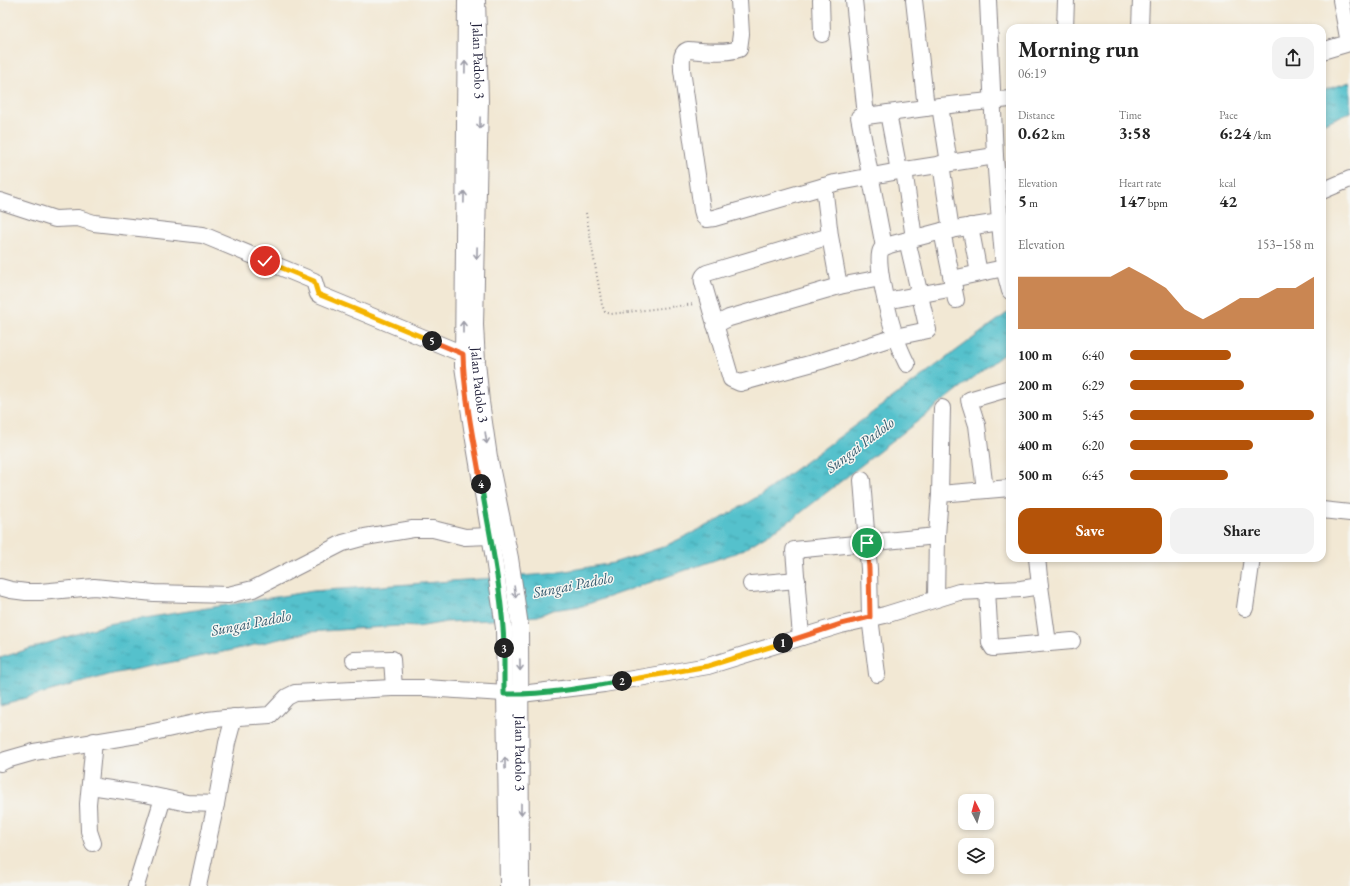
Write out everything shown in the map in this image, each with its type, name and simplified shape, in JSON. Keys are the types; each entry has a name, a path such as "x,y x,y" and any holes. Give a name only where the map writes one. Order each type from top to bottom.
{"street":[{"name":"Jalan Padolo 3","path":"466,0 477,362 489,457 510,558 520,626 521,694 514,885"},
{"name":"Jalan Padolo 3","path":"477,0 480,100 472,165 463,366 504,628 504,694 514,885"},
{"path":"739,0 741,34 739,49 732,51 688,50 682,54 682,70 702,210 704,217 707,219 824,186 870,176 995,156"},
{"path":"821,0 822,34"},
{"path":"854,0 866,116"},
{"path":"914,0 933,107 945,164 946,230 954,289"},
{"path":"988,0 995,156 1005,221 1004,268 1006,276"},
{"path":"1065,24 1066,0"},
{"path":"1140,24 1141,0"},
{"path":"1326,50 1349,43 1340,0"},
{"path":"884,247 859,117 1006,99"},
{"path":"830,236 707,273 703,276 702,280 731,380 740,383 824,360 895,337 928,330 910,239 902,171 888,113"},
{"path":"1326,188 1350,179"},
{"path":"824,186 830,236 839,286"},
{"path":"0,201 55,219 78,218 94,223 203,235 314,281 318,294 463,354"},
{"path":"907,364 895,337 881,278 879,258 884,247 946,230 1005,221"},
{"path":"970,226 979,273"},
{"path":"886,301 954,289 979,273 1004,268"},
{"path":"715,325 729,318 839,286 881,278"},
{"path":"985,490 977,425 969,400 1006,389"},
{"path":"936,598 942,408"},
{"path":"862,480 869,569 870,617 877,674"},
{"path":"940,494 1006,488"},
{"path":"1326,510 1350,513"},
{"path":"0,587 26,592 94,587 154,593 228,595 253,589 344,543 365,537 413,529 434,529 465,537 490,536"},
{"path":"802,637 794,550 937,536"},
{"path":"1037,562 1048,643"},
{"path":"1245,608 1251,562"},
{"path":"751,584 797,580"},
{"path":"0,763 34,752 149,733 208,720 270,715 287,696 295,693 425,688 521,694 604,684 708,666 841,624 885,614 959,592 1021,589 1040,586"},
{"path":"987,590 990,643 993,648 1072,641"},
{"path":"354,660 392,659 394,688"},
{"path":"198,886 216,804 227,743 234,717"},
{"path":"93,843 89,831 88,804 94,741"},
{"path":"90,786 145,794 187,803 216,804"},
{"path":"136,886 163,798"}],"path":[{"path":"586,213 602,305 605,312 611,314 708,302"}],"water":[{"path":"1350,82 1350,112 1326,122 1326,90"},
{"name":"Sungai Padolo","path":"1006,314 1006,352 794,518 741,551 582,606 552,610 538,616 446,622 418,627 398,626 309,632 233,650 112,674 0,705 0,658 108,624 313,591 548,574 613,563 663,547 719,520 762,494"}],"route":[{"path":"265,261 314,281 318,294 463,354 463,366 472,428 504,628 504,694 552,691 604,684 708,666 841,624 870,617 867,543"}]}
